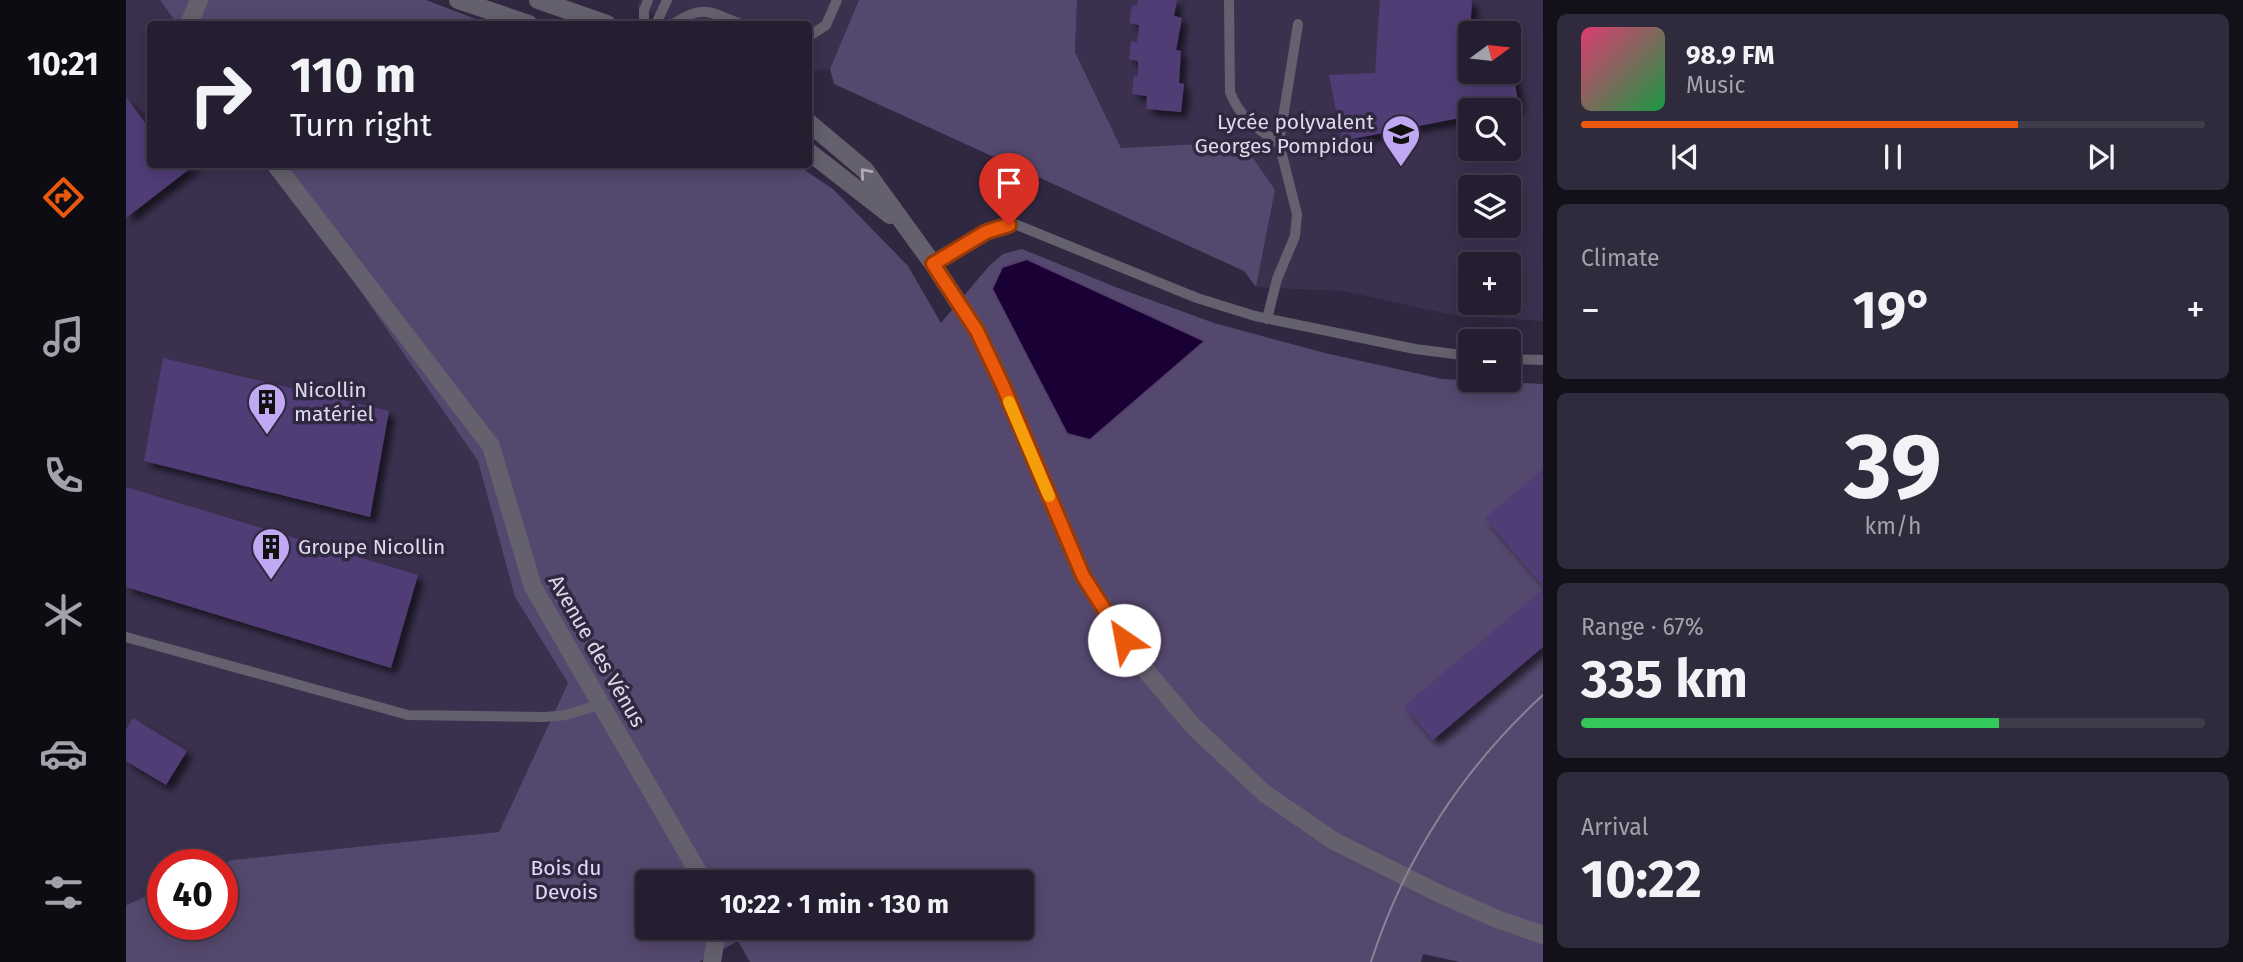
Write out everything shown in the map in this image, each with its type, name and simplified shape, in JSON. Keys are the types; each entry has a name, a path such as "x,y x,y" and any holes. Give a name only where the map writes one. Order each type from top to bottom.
{"street":[{"path":"190,21 199,0"},
{"path":"458,0 520,21"},
{"path":"538,0 598,21"},
{"path":"812,125 865,170 933,264 977,331 1083,576 1137,660 1193,726 1265,793 1334,841 1440,894 1497,919 1543,935"},
{"path":"812,154 906,228"},
{"name":"Avenue des Vénus","path":"278,168 491,446 533,587 697,870"},
{"path":"712,962 716,940"}],"lane":[{"path":"644,21 648,0"},
{"path":"657,21 667,0"},
{"path":"812,34 826,25 837,0"},
{"path":"1229,0 1230,92 1234,105 1251,125 1279,143"},
{"path":"678,21 705,10 733,21"},
{"path":"1268,319 1277,279 1296,236 1297,214 1279,143 1298,24"},
{"path":"933,264 986,232 1017,225 1197,298 1268,319 1415,349 1458,354"},
{"path":"1521,359 1543,360"},
{"path":"126,637 408,715 545,717 566,715 601,704"}],"shaded area":[{"path":"126,0 160,0 175,21 147,21 147,168 275,168 478,461 515,597 568,683 499,832 238,859 238,849 147,849 147,896 126,905"},
{"path":"640,0 859,0 830,69 812,71 812,21 675,21 637,8"},
{"name":"Lycée polyvalent Georges Pompidou","path":"1077,0 1543,0 1543,321 1457,316 1344,291 1256,287 1275,191 1242,142 1121,148 1075,51"},
{"path":"1027,259 1205,341 1090,440 1067,434 992,289 1002,267"}],"green space":[{"path":"160,0 426,0 481,21 175,21"},
{"path":"859,0 1077,0 1075,52 1121,148 1242,142 1275,190 1256,287 1244,271 834,84 830,69"},
{"name":"Bois du Devois","path":"275,168 802,168 833,189 908,266 941,323 989,266 1003,254 1022,249 1214,323 1325,353 1442,379 1458,380 1458,392 1521,392 1521,383 1543,384 1543,962 1460,962 1423,954 1421,962 750,962 738,941 699,962 126,962 126,905 147,896 147,940 238,940 238,859 499,832 568,683 515,597 478,461"}],"building":[{"path":"1138,0 1177,0 1174,16 1182,18 1176,50 1181,51 1179,83 1184,84 1181,112 1146,109 1147,96 1132,94 1134,76 1138,76 1138,61 1129,59 1131,41 1137,43 1139,25 1129,23 1132,5 1137,6"},
{"path":"1380,0 1472,0 1471,21 1458,21 1458,84 1515,84 1517,98 1458,98 1458,118 1342,141 1329,75 1375,73"},
{"path":"126,97 147,125 147,168 191,168 126,218"},
{"name":"Nicollin matériel","path":"163,358 389,411 370,517 144,461"},
{"path":"1543,469 1543,586 1485,518"},
{"name":"Groupe Nicollin","path":"126,487 418,575 391,668 126,587"},
{"path":"1543,589 1543,647 1433,740 1404,706"},
{"path":"133,718 187,751 166,785 126,761 126,729"}],"tram line":[{"path":"1371,962 1401,887 1439,817 1487,753 1543,695"}],"slow traffic":[{"path":"1009,402 1049,496"}],"place":[{"name":"Lycée polyvalent Georges Pompidou","path":"1401,168"},
{"name":"Nicollin matériel","path":"267,436"},
{"name":"Groupe Nicollin","path":"271,581"}],"route":[{"path":"1009,225 986,232 933,264 977,331 1083,576 1124,640"}]}
